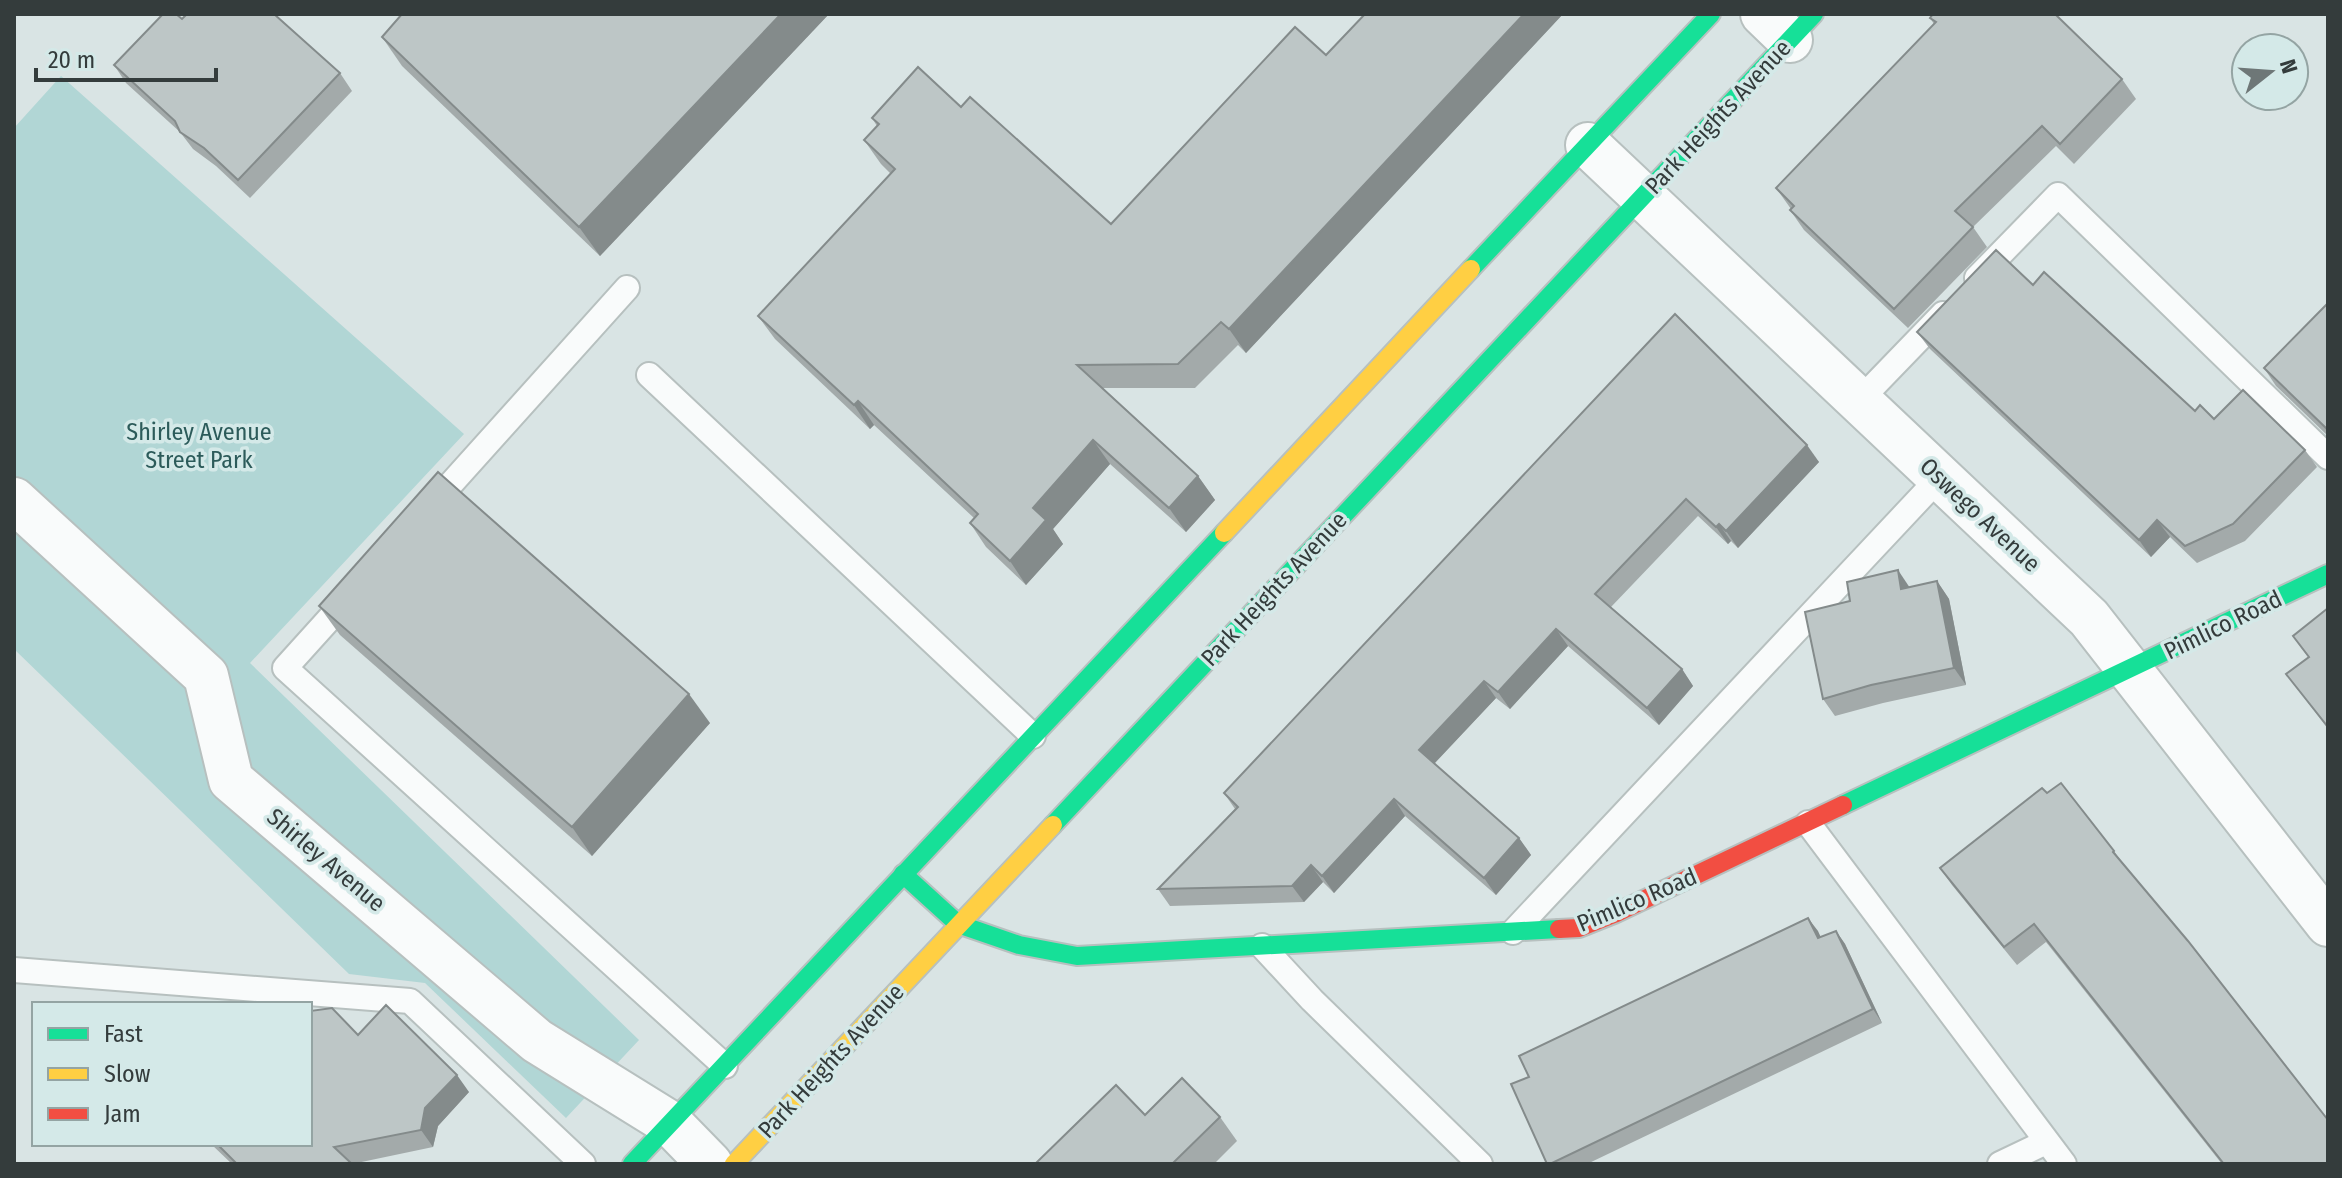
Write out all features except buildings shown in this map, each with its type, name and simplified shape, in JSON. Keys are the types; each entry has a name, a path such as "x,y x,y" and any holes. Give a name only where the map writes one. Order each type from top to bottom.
{"main road":[{"path":"632,1164 1711,14"},
{"name":"Park Heights Avenue","path":"734,1164 1644,197 1789,23"},
{"name":"Pimlico Road","path":"903,874 958,924 1019,945 1077,956 1579,928 1808,823 2328,574"}],"street":[{"name":"Oswego Avenue","path":"1588,145 2089,618 2328,924"},
{"name":"Shirley Avenue","path":"14,500 206,676 231,780 537,1041 671,1124 710,1164"}],"lane":[{"path":"1859,401 2058,195 2328,457"},
{"path":"413,525 627,288"},
{"path":"649,375 1033,736"},
{"path":"1511,933 1940,477"},
{"path":"371,573 285,668 725,1066"},
{"path":"1808,823 2064,1164"},
{"path":"1262,946 1312,1000 1480,1164"},
{"path":"14,970 410,1001 583,1164"},
{"path":"2000,1164 2046,1142"}],"green space":[{"name":"Shirley Avenue Street Park","path":"61,76 464,434 250,663 639,1040 566,1118 425,983 349,974 14,649 14,128"}],"traffic: fast":[{"path":"1471,269 1711,14"},
{"path":"1053,825 1814,14"},
{"path":"632,1164 1224,533"},
{"path":"1843,805 2328,574"},
{"path":"903,874 958,924 1019,945 1077,956 1559,929"}],"traffic: slow":[{"path":"1224,533 1471,269"},
{"path":"734,1164 1053,825"}],"traffic: jam":[{"path":"1559,929 1579,928 1614,914 1843,805"}]}
